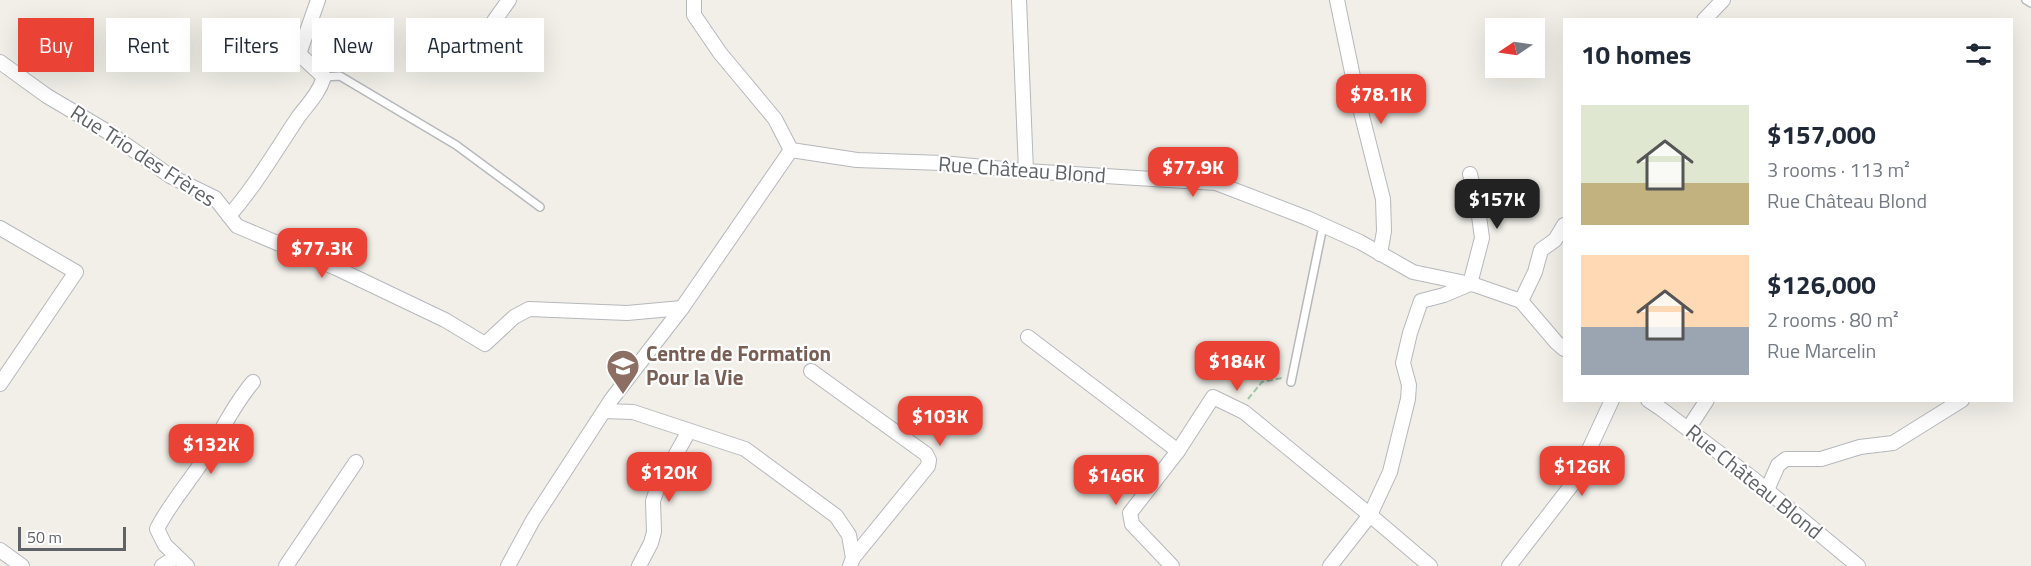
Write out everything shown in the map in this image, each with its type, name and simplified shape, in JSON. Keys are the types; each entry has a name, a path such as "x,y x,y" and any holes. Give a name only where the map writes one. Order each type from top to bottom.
{"street":[{"path":"229,216 248,195 300,115 321,89 324,77 299,54 318,0"},
{"path":"496,18 509,0"},
{"path":"508,566 533,520 604,411 682,308 791,150 775,119 720,53 694,15 694,0"},
{"path":"1019,0 1026,171"},
{"path":"1337,0 1357,96 1383,199 1384,231 1380,254"},
{"path":"1706,18 1723,0"},
{"name":"Rue Trio des Frères","path":"0,62 47,96 108,132 170,176 215,198 237,226 336,268 445,320 485,344 514,317 529,309 627,313 682,308"},
{"name":"Rue Château Blond","path":"791,150 857,160 942,163 1026,171 1216,183 1323,225 1413,272 1470,284 1521,301"},
{"path":"1330,566 1370,515 1390,472 1408,399 1409,385 1403,363 1410,333 1422,301 1470,284 1482,238 1470,174"},
{"path":"0,228 76,272 0,384"},
{"path":"1563,228 1555,240 1541,249 1535,272 1521,301 1563,348"},
{"path":"1029,337 1178,451"},
{"path":"811,371 926,454 929,460 928,466 914,485 852,562"},
{"path":"182,562 165,545 157,529 206,455 238,399 253,382"},
{"path":"1169,564 1132,524 1130,513 1178,451 1213,397 1239,410 1430,566"},
{"path":"1509,566 1574,482 1611,402"},
{"name":"Rue Château Blond","path":"1651,402 1767,490 1858,566"},
{"path":"1688,429 1706,402"},
{"path":"1767,490 1778,465 1786,459 1821,459 1860,447 1893,443 1959,402"},
{"path":"604,411 633,412 745,449 836,516 849,535 852,562"},
{"path":"639,566 654,532 653,501 658,486 690,431"},
{"path":"286,566 356,462"},
{"path":"0,550 22,566"},
{"path":"162,566 182,562"}],"lane":[{"path":"2026,0 2031,3"},
{"path":"324,77 340,76 456,145 540,207"},
{"path":"1292,379 1323,225"}],"path":[{"path":"1239,410 1262,382 1292,379"}],"place":[{"name":"Centre de Formation Pour la Vie","path":"623,395"}]}
